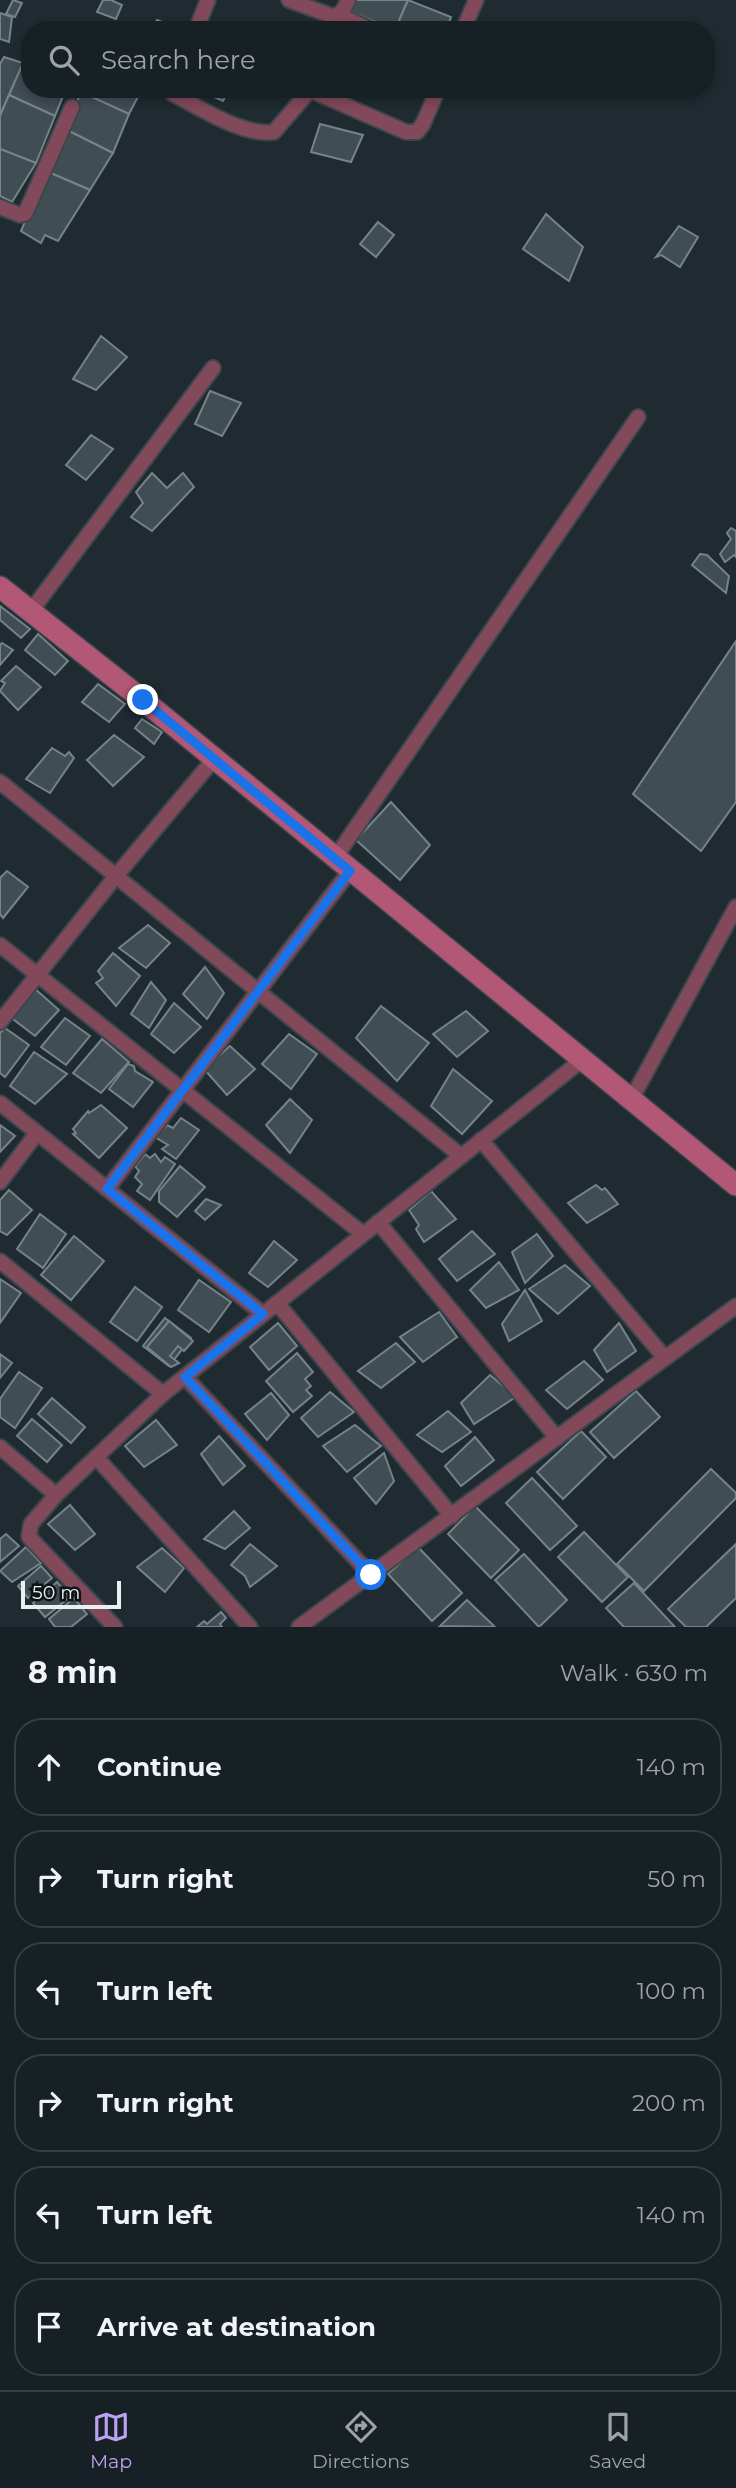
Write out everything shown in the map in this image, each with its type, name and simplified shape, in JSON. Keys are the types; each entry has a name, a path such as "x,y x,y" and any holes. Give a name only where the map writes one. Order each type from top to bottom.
{"main road":[{"path":"0,587 736,1185"}],"street":[{"path":"200,21 208,0"},
{"path":"289,0 325,15 339,15 352,21"},
{"path":"339,15 348,0"},
{"path":"467,21 476,0"},
{"path":"181,98 243,129 264,133 274,132 302,98"},
{"path":"327,98 406,132 417,132 434,98"},
{"path":"0,207 20,215 25,214 72,107"},
{"path":"31,611 213,368"},
{"path":"107,1189 258,991 638,417"},
{"path":"0,1022 116,876 214,759"},
{"path":"0,782 461,1156"},
{"path":"632,1098 736,906"},
{"path":"0,945 363,1234"},
{"path":"115,1627 29,1537 31,1524 56,1495 163,1394 582,1059"},
{"path":"0,1103 263,1314"},
{"path":"0,1182 37,1133"},
{"path":"481,1140 665,1358"},
{"path":"378,1222 556,1438"},
{"path":"0,1261 163,1394"},
{"path":"278,1303 452,1516"},
{"path":"299,1627 736,1306"},
{"path":"185,1377 371,1575"},
{"path":"0,1447 56,1495"},
{"path":"96,1457 250,1627"}],"building":[{"path":"13,0 22,3 15,17 6,14"},
{"path":"103,0 122,5 116,19 97,12"},
{"path":"354,0 408,0 399,21 373,21 349,11"},
{"path":"408,0 451,17 450,21 399,21"},
{"path":"0,13 12,17 9,42 0,39"},
{"path":"4,57 21,62 0,115 0,64"},
{"path":"21,66 21,98 62,98 55,116 9,95"},
{"path":"9,95 55,116 36,163 0,149 0,116"},
{"path":"78,98 94,98 129,114 113,153 65,129"},
{"path":"94,98 137,98 129,114"},
{"path":"320,124 363,135 351,162 311,152"},
{"path":"65,129 113,153 90,190 46,171"},
{"path":"0,149 36,163 12,202 0,196"},
{"path":"46,171 90,190 58,241 45,235 41,243 21,231"},
{"path":"546,214 583,247 569,281 523,249"},
{"path":"378,222 394,235 376,257 360,244"},
{"path":"679,226 698,237 680,267 661,255 656,257"},
{"path":"101,336 127,357 96,390 73,379"},
{"path":"210,391 241,403 222,436 195,424"},
{"path":"91,435 113,449 86,480 66,465"},
{"path":"152,473 167,488 183,473 194,487 152,531 131,517 143,503 136,492"},
{"path":"731,528 736,531 736,557 734,555 725,562 720,554 731,539 727,533"},
{"path":"700,554 707,555 729,576 726,593 692,565"},
{"path":"0,606 30,629 21,638 0,620"},
{"path":"38,634 68,661 55,675 25,650"},
{"path":"736,641 736,802 701,851 633,794"},
{"path":"2,643 13,650 0,665 0,645"},
{"path":"16,666 41,687 18,710 0,691 5,683 1,681"},
{"path":"98,684 125,704 109,722 82,702"},
{"path":"142,719 162,732 154,744 135,728"},
{"path":"114,735 144,757 113,786 87,760"},
{"path":"52,748 65,756 69,752 74,758 50,793 26,779"},
{"path":"391,802 430,845 400,880 356,840"},
{"path":"7,871 28,887 3,918 0,914 0,878"},
{"path":"148,925 170,943 146,968 119,948"},
{"path":"113,953 140,976 116,1006 96,983 103,978 98,971"},
{"path":"205,967 224,993 207,1019 183,994"},
{"path":"151,982 166,1000 149,1028 131,1014"},
{"path":"34,988 59,1010 35,1036 9,1016"},
{"path":"174,1003 201,1027 174,1053 151,1034"},
{"path":"381,1006 429,1043 397,1081 356,1038"},
{"path":"466,1011 488,1031 457,1057 433,1034"},
{"path":"65,1018 90,1036 66,1065 41,1047"},
{"path":"5,1028 29,1045 5,1077 0,1073 0,1033"},
{"path":"289,1034 317,1054 291,1089 262,1064"},
{"path":"102,1039 129,1062 101,1093 73,1073"},
{"path":"230,1046 255,1069 227,1095 204,1069"},
{"path":"34,1052 67,1074 35,1104 10,1086"},
{"path":"128,1064 153,1082 133,1107 109,1089"},
{"path":"453,1069 492,1101 462,1134 431,1106"},
{"path":"290,1099 312,1120 290,1153 266,1125"},
{"path":"101,1105 127,1128 99,1158 73,1134 76,1133 73,1129 88,1111 89,1113"},
{"path":"181,1118 199,1130 176,1159 162,1149 168,1145 155,1137 167,1125 173,1128"},
{"path":"0,1125 15,1136 0,1152"},
{"path":"145,1154 150,1158 155,1154 161,1162 165,1157 175,1164 150,1200 137,1191 142,1184 135,1177 139,1171 135,1166"},
{"path":"180,1166 205,1187 177,1217 159,1202 159,1191"},
{"path":"596,1185 602,1190 605,1188 618,1204 587,1223 568,1203"},
{"path":"9,1190 32,1210 7,1235 0,1231 0,1200"},
{"path":"431,1191 456,1219 424,1242 416,1229 419,1225 409,1210"},
{"path":"206,1199 221,1205 205,1220 195,1211"},
{"path":"40,1214 66,1234 43,1268 17,1249"},
{"path":"472,1231 495,1254 457,1281 439,1259"},
{"path":"537,1234 553,1256 525,1283 512,1252"},
{"path":"74,1236 104,1261 71,1300 41,1275"},
{"path":"274,1241 297,1260 268,1287 249,1273"},
{"path":"499,1262 519,1290 486,1308 470,1290"},
{"path":"565,1265 590,1286 558,1314 529,1289"},
{"path":"0,1279 21,1293 0,1323"},
{"path":"199,1280 231,1302 209,1332 178,1310"},
{"path":"135,1287 162,1307 137,1341 110,1322"},
{"path":"525,1290 542,1321 509,1341 502,1324"},
{"path":"439,1312 457,1337 423,1362 400,1337"},
{"path":"165,1318 191,1338 169,1366 143,1346"},
{"path":"169,1321 193,1341 184,1351 178,1346 170,1356 179,1363 171,1367 147,1347"},
{"path":"278,1323 297,1346 269,1370 250,1347"},
{"path":"619,1323 636,1351 607,1372 594,1350"},
{"path":"396,1343 415,1362 381,1388 358,1371"},
{"path":"297,1353 313,1372 305,1379 311,1386 306,1390 312,1396 293,1412 266,1381"},
{"path":"0,1354 12,1363 0,1378"},
{"path":"584,1361 603,1380 567,1409 546,1390"},
{"path":"19,1372 42,1388 15,1428 0,1417 0,1399"},
{"path":"490,1375 516,1397 474,1424 461,1403"},
{"path":"636,1391 660,1417 614,1458 590,1432"},
{"path":"330,1392 354,1412 318,1437 301,1418"},
{"path":"271,1393 289,1415 267,1440 245,1414"},
{"path":"52,1398 85,1427 71,1443 38,1414"},
{"path":"448,1411 471,1432 442,1452 417,1435"},
{"path":"32,1419 62,1445 47,1462 17,1436"},
{"path":"156,1420 177,1445 144,1467 125,1446"},
{"path":"355,1425 381,1446 347,1472 323,1446"},
{"path":"581,1431 606,1457 563,1499 537,1472"},
{"path":"219,1436 245,1466 223,1485 201,1454"},
{"path":"475,1437 494,1460 461,1486 445,1466"},
{"path":"384,1453 394,1481 376,1504 354,1478"},
{"path":"711,1469 736,1493 736,1498 644,1591 617,1564"},
{"path":"532,1478 577,1526 550,1550 506,1503"},
{"path":"70,1505 95,1534 75,1550 48,1524"},
{"path":"475,1506 519,1550 491,1578 448,1534"},
{"path":"234,1511 250,1528 225,1549 204,1539"},
{"path":"584,1532 628,1577 602,1602 558,1557"},
{"path":"6,1534 19,1546 0,1562 0,1539"},
{"path":"250,1544 277,1566 250,1587 245,1576 231,1565"},
{"path":"736,1544 736,1598 706,1627 686,1627 668,1609"},
{"path":"26,1547 41,1563 12,1582 0,1571"},
{"path":"418,1547 462,1593 432,1621 388,1574"},
{"path":"162,1548 184,1568 165,1592 137,1567"},
{"path":"524,1554 567,1600 539,1627 495,1580"},
{"path":"41,1566 52,1578 28,1598 18,1586"},
{"path":"57,1582 70,1597 45,1617 33,1603"},
{"path":"634,1583 675,1627 624,1627 606,1608"},
{"path":"74,1598 87,1614 71,1627 55,1627 49,1619"},
{"path":"467,1600 495,1627 440,1626"},
{"path":"221,1612 226,1618 220,1624 222,1627 197,1627 204,1621 207,1624"}],"route":[{"path":"143,700 350,871 107,1189 263,1314 185,1377 371,1575"}]}
